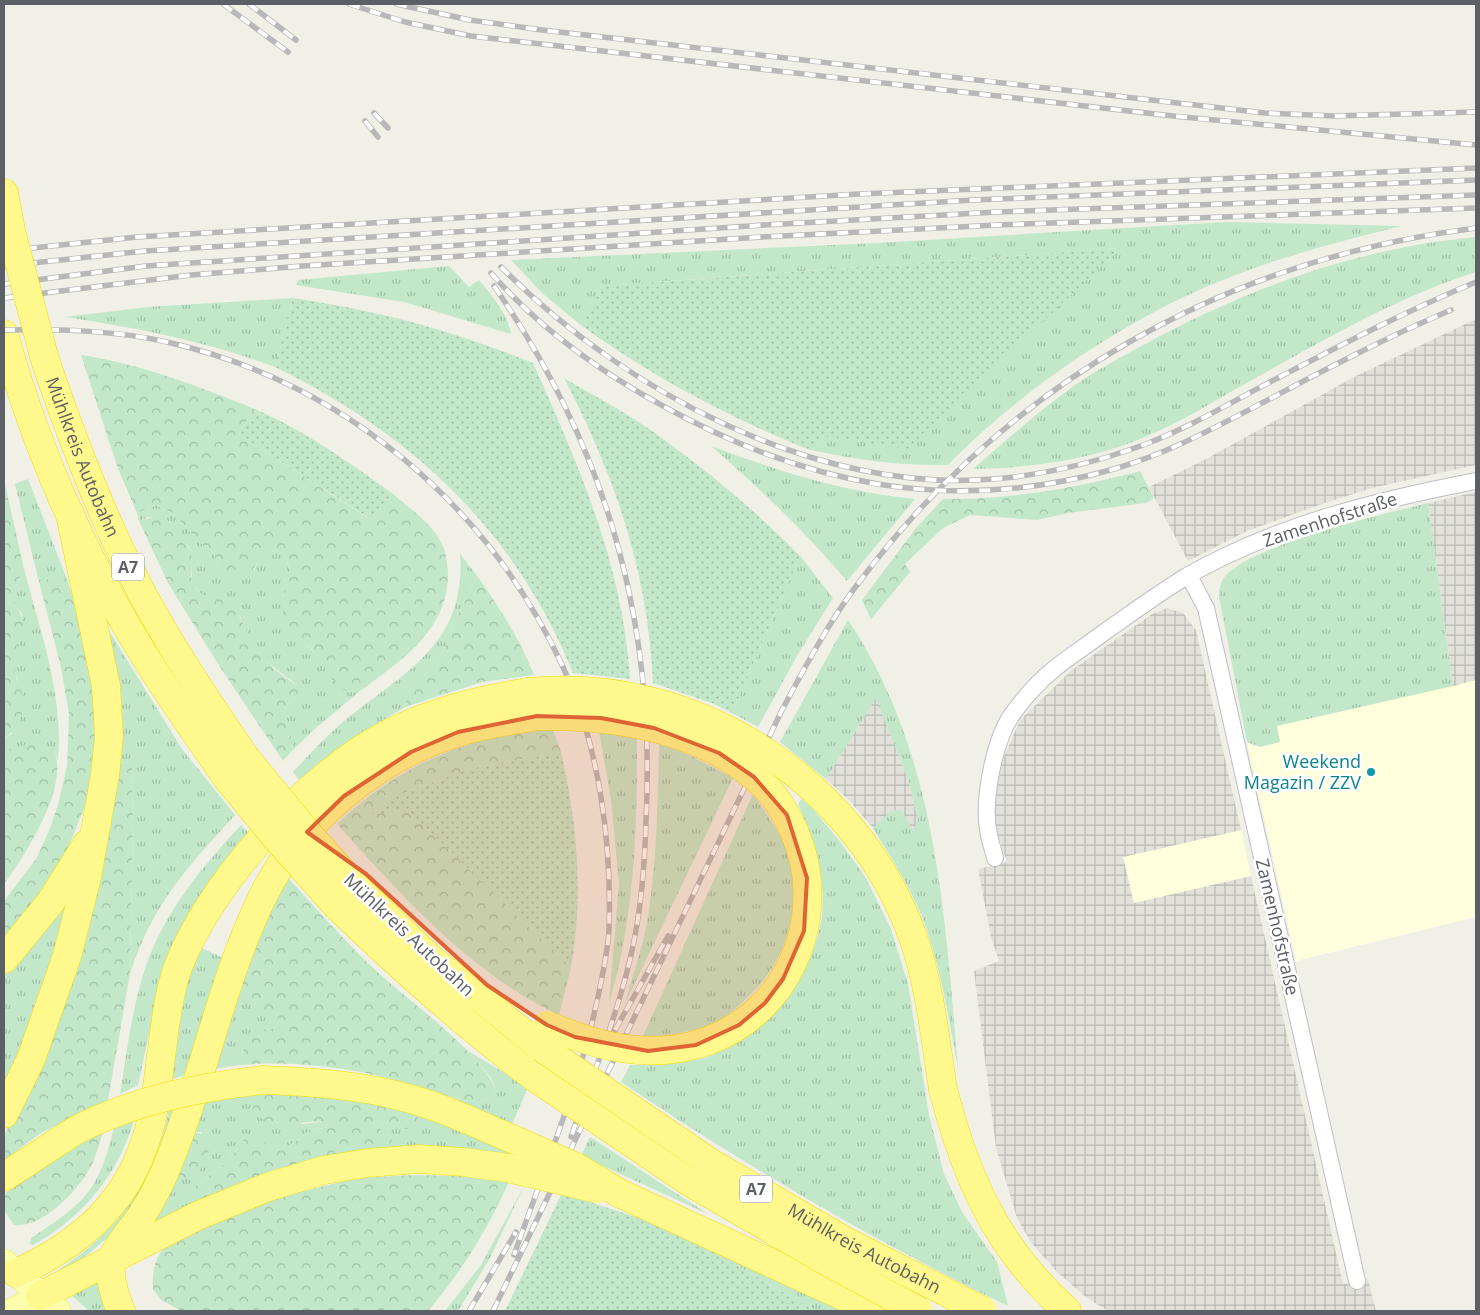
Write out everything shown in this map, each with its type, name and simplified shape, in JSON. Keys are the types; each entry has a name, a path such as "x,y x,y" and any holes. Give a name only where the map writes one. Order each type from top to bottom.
{"highway":[{"name":"Mühlkreis Autobahn","path":"4,193 20,267 45,360 76,450 132,575 168,640 245,757 353,889 408,975 478,1035 534,1077 691,1183 833,1265 919,1311"},
{"name":"Mühlkreis Autobahn","path":"4,334 11,361 52,474 70,514 105,588 164,686 227,778 272,833 353,889"},
{"path":"4,1114 31,1059 67,956 87,877 106,775 109,737 106,686 70,514"},
{"path":"121,1311 113,1285 113,1258 159,1185 175,1146 250,927 265,892 296,843 344,796 373,774 411,752 532,704 585,691 608,693 686,712 731,731 792,770 838,814 861,840 878,866 912,936 926,989 943,1089 962,1155 973,1184 1008,1247 1035,1280 1067,1311"},
{"path":"8,1272 57,1253 86,1231 110,1206 132,1175 144,1147 151,1119 169,1004 178,968 195,930 214,899 268,831 354,754 389,734 459,706 532,704 586,717 636,724 701,745 737,764 767,788 787,815 802,853 808,878 804,932 800,948 783,979 752,1015 725,1033 696,1045 664,1051 648,1051 544,1037 514,1006 428,935 353,889"},
{"path":"4,959 50,902 95,829"},
{"name":"Mühlkreis Autobahn","path":"544,1037 711,1163 847,1242 983,1311"},
{"path":"5,1176 76,1130 120,1110 145,1102 209,1087 264,1080 313,1082 358,1088 408,1098 517,1141 576,1167 619,1193 856,1302 887,1311"},
{"path":"49,1304 68,1284 113,1258 206,1212 268,1187 324,1170 367,1163 419,1160 463,1162 508,1168 619,1193"}],"main road":[{"path":"8,1272 49,1304"},
{"path":"12,1311 49,1304"}],"street":[{"name":"Zamenhofstraße","path":"995,858 987,828 988,792 996,754 1010,717 1034,688 1054,669 1150,600 1189,576 1276,535 1375,502 1476,481"},
{"name":"Zamenhofstraße","path":"1189,576 1206,608 1357,1281"}],"highlighted area":[{"path":"537,716 601,718 654,728 719,753 754,777 787,815 807,878 804,931 783,979 765,1003 739,1025 696,1045 648,1051 575,1037 547,1025 487,985 366,874 307,832 344,796 411,752 458,732"}],"shaded area":[{"path":"1476,319 1476,465 1372,488 1319,505 1247,531 1188,561 1149,487 1206,459 1356,376"},
{"path":"1476,492 1476,680 1453,686 1428,503"},
{"path":"1167,608 1183,613 1196,630 1241,830 1123,857 1134,903 1251,876 1343,1284 1368,1279 1376,1311 1108,1311 1087,1298 1057,1272 1030,1241 1017,1218 996,1148 974,971 999,961 991,937 978,869 1007,862 994,822 996,791 1003,759 1020,720 1072,670 1152,614"},
{"path":"1476,680 1476,917 1296,961 1247,742 1254,746 1280,742 1276,726"},
{"path":"876,697 909,782 918,820 913,831 893,810 873,828 848,799 826,779"},
{"path":"1241,830 1251,876 1134,904 1123,857"}],"green space":[{"path":"1225,222 1401,226 1320,247 1240,273 1156,311 1092,349 1030,392 973,440 948,465 879,462 811,450 827,437 908,448 1120,248 602,286 582,326 543,294 511,260 877,243"},
{"path":"1476,237 1476,272 1413,296 1352,325 1195,413 1164,428 1133,442 1088,456 1019,467 973,469 1036,415 1075,385 1130,352 1201,316 1239,299 1315,270 1395,249"},
{"path":"1121,248 908,449 827,437 811,450 802,447 743,421 688,393 635,362 582,326 602,286"},
{"path":"449,266 469,287 479,280 503,312 511,334 404,302 296,285 298,280"},
{"path":"293,298 275,367 171,336 65,317 148,307"},
{"path":"293,298 356,309 415,323 503,351 533,363 582,478 608,556 626,637 630,679 573,673 549,622 521,574 489,531 454,492 414,456 371,423 325,394 275,367"},
{"path":"81,355 148,370 255,409 238,434 368,518 393,494 430,527 442,543 445,552 448,570 446,595 439,614 424,637 394,666 361,690 350,692 336,685 318,656 294,632 285,619 282,603 289,571 284,554 275,550 263,554 248,577 232,575 219,566 213,553 197,540 173,513 156,505 137,513 117,466"},
{"path":"564,378 639,422 689,458 728,489 800,556 732,713 712,703 653,683 650,642 644,602 626,526 599,451"},
{"path":"255,409 309,437 393,494 369,518 238,434"},
{"path":"711,446 761,464 837,486 915,499 847,581 781,510"},
{"path":"1140,471 1154,498 1146,503 1068,513 1037,520 970,515 943,528 905,564 910,572 871,619 862,600 916,528 943,499 968,499 1043,492"},
{"path":"28,479 65,574 39,582 15,484"},
{"path":"4,480 24,569 15,588 15,605 20,613 22,628 15,671 22,695 23,708 20,720 14,730 4,738"},
{"path":"1428,503 1453,686 1277,726 1280,742 1260,747 1247,742 1219,597 1220,585 1226,575 1241,563 1291,541 1352,522"},
{"path":"156,505 173,513 197,540 213,553 219,566 254,570 262,554 275,550 284,554 291,576 283,596 294,632 321,660 332,681 349,692 359,692 318,726 292,751 290,728 283,715 287,704 298,696 298,686 266,661 252,643 240,616 227,602 202,595 192,583 192,563 189,547 169,521 149,517 139,521 137,513"},
{"path":"160,515 172,524 186,543 191,557 193,583 200,593 228,603 239,616 261,655 278,672 298,686 298,696 287,704 283,715 290,728 292,751 283,761 218,664 168,583 139,521"},
{"path":"460,554 478,577 467,594 448,641 439,657 426,674 406,694 405,707 354,737 299,780 293,772 317,747 342,723 408,672 442,635 453,612 459,586"},
{"path":"800,556 833,598 798,654 758,727 732,713"},
{"path":"24,569 54,688 59,736 58,760 54,750 9,749 4,754 4,738 12,734 18,681 15,671 15,650 21,636 22,614 15,605 15,588"},
{"path":"65,574 73,597 93,674 99,720 89,796 62,863 4,945 4,901 36,859 58,805 67,766 69,714 61,667 39,582"},
{"path":"478,577 516,637 534,675 482,682 405,707 406,694 426,674 439,657 448,641 467,594"},
{"path":"848,620 878,671 901,724 918,779 932,836 948,952 958,1069 940,975 923,919 906,884 873,828 892,810 902,811 913,831 918,820 909,782 876,698 826,779 780,742"},
{"path":"106,626 182,749 235,815 186,870 160,907 139,949 130,974 133,822 132,764 119,762"},
{"path":"553,730 561,752 469,769 393,797 370,815 406,809 571,967 559,1015 527,998 496,978 439,931 412,905 337,824 384,785 436,757 464,746 493,738"},
{"path":"599,731 637,737 633,871 627,925 609,1003 619,883 611,799"},
{"path":"659,743 693,757 733,778 624,1006 643,942 650,903 656,843"},
{"path":"24,745 37,745 54,750 57,765 56,782 43,820 23,856 4,884 4,754 9,749"},
{"path":"561,752 567,778 577,859 577,913 571,967 406,809 369,816 393,797 469,769"},
{"path":"119,762 132,764 133,822 130,974 108,1100 41,1133 4,1160 4,1135 22,1103 90,915 111,823"},
{"path":"753,794 780,836 790,862 793,902 785,942 765,978 734,1010 713,1023 704,1026 669,1035 642,1038"},
{"path":"801,799 812,808 838,839 866,878 891,929 908,984 929,1115 944,1174 962,1212 997,1262 1008,1306 908,1255 810,1201 715,1143 621,1082 630,1065 686,1062 698,1060 719,1052 738,1042 756,1029 788,996 811,956 818,935 823,900 817,857 809,830 798,804"},
{"path":"241,825 252,836 161,978 138,1085 120,1094 137,997 154,946 174,908 186,891 212,857"},
{"path":"288,878 370,965 457,1040 487,1074 497,1091 480,1103 453,1098 389,1078 347,1070 304,1065 239,1065 243,1051 253,1035 266,1029 274,1029 279,1022 275,1012 262,1010 248,994 244,984 244,974 260,930"},
{"path":"70,896 52,966 4,1093 4,976"},
{"path":"199,947 226,959 185,1075 172,1079 188,979"},
{"path":"246,966 253,996 257,1003 267,1011 275,1012 279,1021 274,1029 267,1029 243,1049 239,1065 213,1069"},
{"path":"468,1051 528,1087 511,1127 449,1098 480,1103 497,1091 491,1078"},
{"path":"318,1093 404,1109 418,1116 418,1122 414,1128 406,1129 374,1120 372,1123 393,1138 389,1147 307,1161 271,1171 193,1205 188,1198 188,1192 228,1161 246,1137 259,1136 276,1152 300,1139 307,1132 327,1127 325,1121 288,1123 268,1121 260,1118 253,1113 252,1095"},
{"path":"252,1095 276,1123 291,1121 304,1124 325,1121 327,1127 307,1132 300,1139 276,1152 259,1136 237,1148 228,1161 188,1192 193,1205 148,1230 202,1132 189,1132 201,1100"},
{"path":"180,1106 138,1202 113,1233 74,1266 53,1274 96,1241 114,1224 143,1183 154,1161 163,1136 169,1109"},
{"path":"404,1109 513,1150 511,1158 420,1147 389,1147 393,1138 372,1123 374,1120 406,1129"},
{"path":"134,1120 118,1159 96,1193 67,1222 33,1245 30,1244 31,1238 65,1215 87,1193 102,1166 114,1127"},
{"path":"103,1132 88,1172 71,1194 49,1213 37,1220 14,1225 4,1210 4,1194 60,1156"},
{"path":"189,1132 211,1135 206,1160 199,1171 190,1179 179,1177 175,1172"},
{"path":"590,1137 708,1214 581,1156"},
{"path":"413,1175 467,1176 509,1182 473,1250 452,1281 428,1311 181,1311 160,1299 153,1289 153,1275 156,1263 161,1252 170,1241 275,1198 357,1178"},
{"path":"524,1186 490,1258 460,1308 457,1311 445,1311 481,1265"},
{"path":"562,1193 639,1218 715,1253 816,1311 505,1311"},
{"path":"715,1253 843,1311 816,1311"},
{"path":"99,1280 106,1311 89,1311 70,1294 87,1288"}],"railway":[{"path":"223,4 288,52"},
{"path":"249,4 296,40"},
{"path":"349,4 405,22 471,36 1173,116 1476,145"},
{"path":"396,4 470,20 542,30 1265,113 1334,116 1476,112"},
{"path":"374,113 388,128"},
{"path":"365,121 378,137"},
{"path":"4,251 137,237 859,194 1476,168"},
{"path":"4,266 145,251 973,200 1476,180"},
{"path":"4,284 146,266 764,225 997,212 1476,195"},
{"path":"4,298 191,275 302,266 762,237 998,225 1476,208"},
{"path":"493,1311 782,710 816,648 844,603 914,516 980,450 1051,393 1127,343 1208,302 1293,269 1383,244 1476,228"},
{"path":"501,267 550,312 604,354 663,392 726,425 791,451 858,470 926,479 993,479 1051,471 1109,457 1146,444 1194,422 1373,329 1476,282"},
{"path":"491,273 529,312 593,363 663,406 717,434 772,456 827,473 882,485 938,490 996,490 1054,483 1134,463 1191,439 1357,354 1451,310"},
{"path":"494,286 533,348 567,410 594,474 616,540 632,607 642,676 647,747 646,820 643,878 635,936 615,1013 571,1137"},
{"path":"4,330 86,331 147,338 231,361 293,387 350,419 403,458 451,503 494,553 532,608 563,667 586,729 594,762 601,795 605,829 608,863 609,929 607,951 583,1055 562,1122 514,1255"},
{"path":"615,1030 668,936"},
{"path":"469,1311 516,1232"}],"place":[{"name":"Weekend Magazin / ZZV","path":"1371,772"}]}
